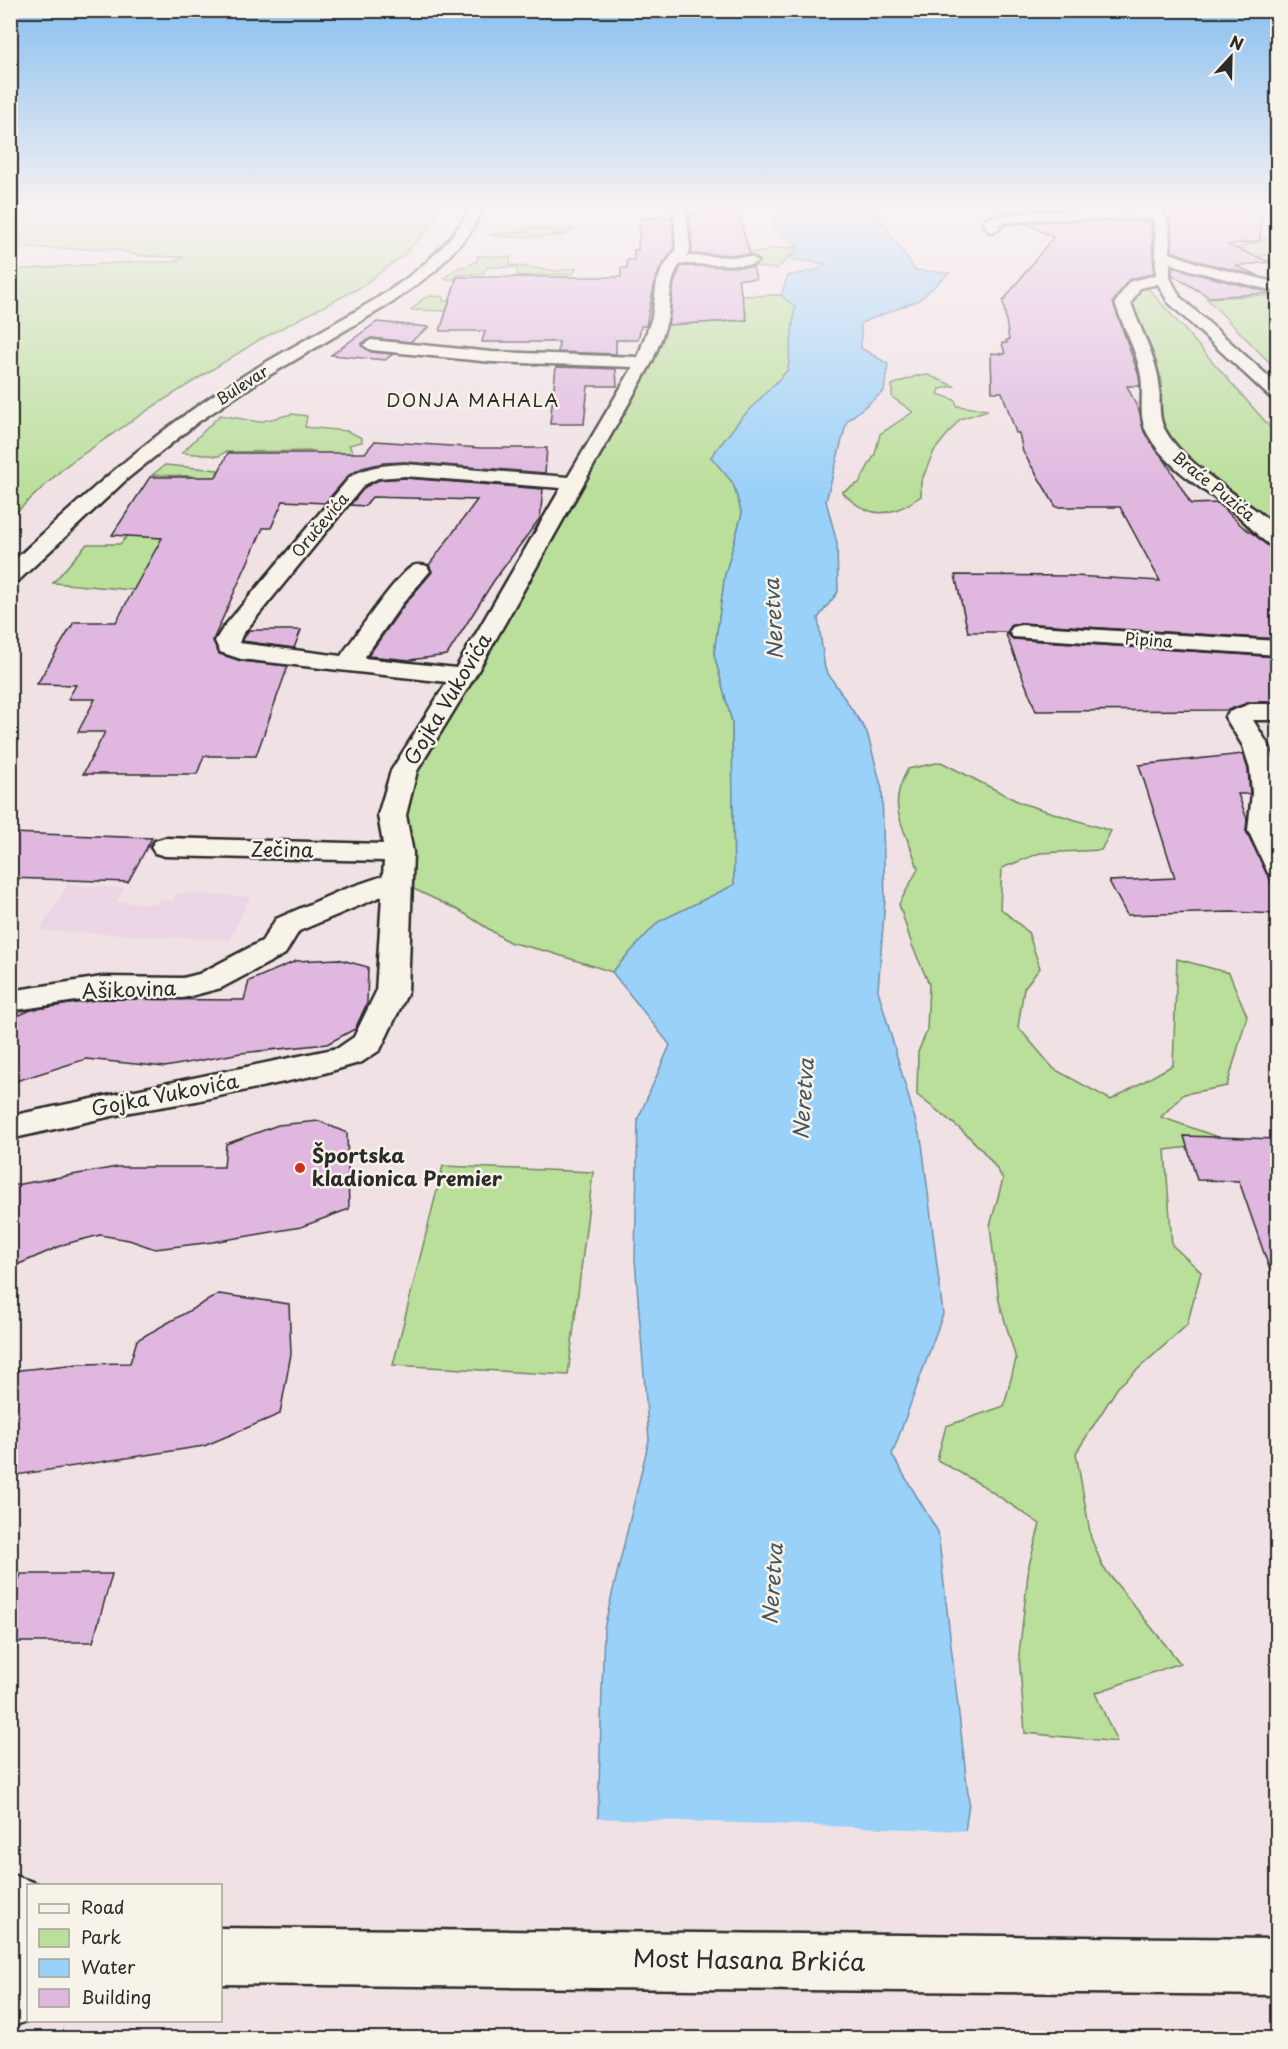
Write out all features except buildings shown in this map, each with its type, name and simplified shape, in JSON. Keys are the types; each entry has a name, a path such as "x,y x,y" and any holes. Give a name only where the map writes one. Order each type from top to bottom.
{"street":[{"path":"120,453 179,408 356,303"},
{"name":"Bulevar","path":"10,576 119,474 162,439 231,391 382,303"},
{"name":"Gojka Vukovića","path":"10,1128 130,1101 196,1090 321,1063 350,1055 368,1043 393,992 398,867 392,815 404,771 463,676 644,362 660,317 662,303"},
{"name":"Braće Puzića","path":"1123,303 1151,383 1152,426 1177,458 1241,506 1268,530 1278,543"},
{"path":"1178,303 1278,395"},
{"path":"371,345 501,357 644,362"},
{"name":"Oručevića","path":"463,676 241,652 228,647 227,641 357,481 364,476 383,471 405,470 573,483"},
{"path":"348,663 394,599 419,571"},
{"name":"Pipina","path":"1021,632 1278,648"},
{"path":"1278,712 1250,712 1238,717 1256,746 1263,769 1266,793 1262,830 1278,867"},
{"name":"Zečina","path":"165,847 398,867"},
{"name":"Ašikovina","path":"10,1001 102,987 183,988 210,981 274,947 287,925 353,896 398,867"},
{"path":"10,1901 27,1906"},
{"path":"10,1955 27,1955"},
{"name":"Most Hasana Brkića","path":"222,1956 1278,1967"},
{"path":"10,1999 27,1993"}],"shaded area":[{"path":"68,885 124,888 116,902 156,904 159,900 172,901 177,893 250,897 229,940 40,930"}],"green space":[{"path":"11,303 331,303 259,340 151,408 67,465 11,517"},
{"path":"419,303 463,303 492,312 411,310"},
{"path":"726,303 791,303 795,306 788,370 739,421 711,457 733,483 742,514 725,575 714,654 732,722 734,885 658,922 612,972 509,942 462,912 397,881 404,771 463,676 657,323 732,321"},
{"path":"1130,303 1161,303 1277,435 1277,532 1173,447 1158,427 1162,380 1128,306"},
{"path":"1211,303 1278,303 1277,370"},
{"path":"928,375 954,386 940,389 938,394 955,400 957,406 988,410 960,419 934,451 921,482 921,496 900,509 890,512 880,513 862,508 842,492 859,483 875,454 880,434 913,412 892,397 892,385 916,376"},
{"path":"292,414 307,416 305,427 347,431 362,438 362,442 349,445 354,455 319,459 315,451 225,452 219,456 182,453 220,415 259,422"},
{"path":"165,465 218,470 186,585 133,590 53,583 87,544 120,544 152,509 191,486 191,476 152,475"},
{"path":"941,762 1021,803 1111,831 1101,850 1040,853 1002,868 1000,908 1028,932 1040,968 1024,988 1018,1027 1054,1069 1111,1100 1173,1065 1177,959 1229,973 1247,1016 1227,1086 1184,1094 1161,1117 1232,1142 1165,1150 1172,1245 1201,1272 1187,1325 1118,1387 1076,1453 1091,1538 1103,1567 1180,1663 1095,1693 1117,1742 1025,1733 1019,1655 1029,1565 1040,1524 980,1484 937,1460 946,1426 1004,1406 1016,1359 999,1301 990,1226 1003,1179 986,1154 975,1143 917,1095 918,1052 927,1031 929,984 912,945 899,904 918,869 900,819 898,796 908,769"},
{"path":"443,1166 593,1172 568,1375 393,1365"}],"water":[{"name":"Neretva","path":"790,303 912,303 861,323 861,348 888,364 884,391 847,421 826,501 837,543 838,592 818,618 825,669 867,732 882,789 885,900 878,990 922,1144 943,1314 892,1455 938,1532 969,1802 938,2038 584,2038 598,1816 604,1628 649,1440 635,1259 638,1119 670,1045 612,972 658,922 734,885 732,722 714,654 725,575 742,514 733,483 711,457 739,421 788,370 795,307"}],"pier":[{"path":"595,1818 968,1831 941,2038 581,2038"}],"place":[{"name":"Športska kladionica Premier","path":"300,1168"}],"district":[{"name":"DONJA MAHALA","path":"473,401"}]}
